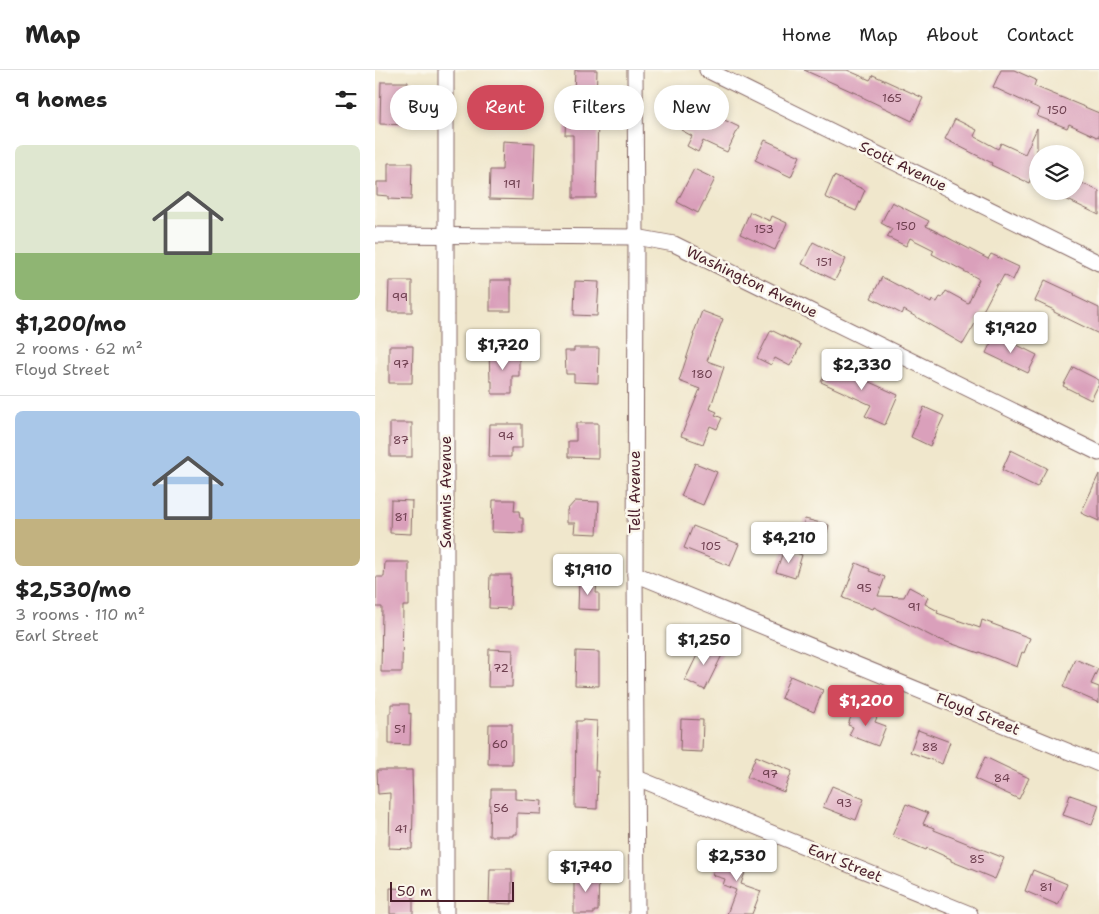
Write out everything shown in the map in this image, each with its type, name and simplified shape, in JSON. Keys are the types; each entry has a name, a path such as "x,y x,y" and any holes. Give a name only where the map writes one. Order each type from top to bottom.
{"street":[{"name":"Sammis Avenue","path":"446,70 447,914"},
{"name":"Tell Avenue","path":"635,70 637,914"},
{"name":"Scott Avenue","path":"707,70 1099,263"},
{"name":"Washington Avenue","path":"375,235 636,237 674,244 1099,454"},
{"name":"Floyd Street","path":"635,574 1099,764"},
{"name":"Earl Street","path":"637,778 970,914"}],"building":[{"path":"575,70 597,70 597,85 574,85"},
{"path":"804,70 847,70 870,80 873,75 923,98 912,121"},
{"path":"1001,70 1014,70 1036,80 1034,86 1099,113 1099,138 1069,124 1067,128 1037,116 1040,109 993,87"},
{"path":"381,82 408,82 408,85 390,85 390,124 380,124"},
{"path":"955,119 977,130 974,136 998,149 1001,143 1025,154 1029,145 1029,183 991,165 992,163 945,139"},
{"path":"729,122 739,127 727,152 703,141 698,152 687,146 692,136 681,130 729,130"},
{"path":"1037,128 1037,145 1029,145"},
{"path":"565,130 598,130 596,198 573,198 573,135 565,135"},
{"path":"765,140 800,156 791,177 755,160"},
{"path":"503,141 535,143 533,200 489,199 490,170 502,170"},
{"path":"388,163 412,163 411,200 388,199 388,196 377,195 377,182 388,182"},
{"path":"694,169 715,179 698,213 677,202"},
{"path":"834,176 865,190 856,211 825,197"},
{"path":"1084,184 1099,191 1099,215 1068,200 1084,200"},
{"path":"892,202 929,221 926,226 988,259 991,254 1019,267 1013,280 1004,275 999,284 997,284 963,344 904,310 902,314 871,298 882,277 931,303 932,300 937,302 940,297 942,298 946,291 968,303 979,279 932,254 934,250 910,238 906,246 887,237 892,229 881,223"},
{"path":"750,212 770,221 772,216 787,223 775,250 740,234"},
{"path":"813,242 846,259 835,280 802,264"},
{"path":"490,280 511,280 511,311 490,311"},
{"path":"1045,280 1099,308 1099,334 1035,301"},
{"path":"389,281 412,281 412,312 388,312"},
{"path":"575,281 599,282 597,316 574,315"},
{"path":"702,311 723,319 707,361 724,367 710,409 717,412 715,415 722,418 717,429 710,426 703,444 681,436 700,389 679,381"},
{"path":"771,330 801,345 790,366 775,358 771,365 757,358"},
{"path":"995,334 1037,355 1028,373 986,353"},
{"path":"389,346 413,346 412,383 389,383"},
{"path":"574,348 599,348 598,383 574,382 574,374 566,374 565,351 574,351"},
{"path":"489,350 512,350 512,354 519,354 519,376 512,376 512,394 492,394"},
{"path":"831,361 866,378 865,380 898,395 885,425 865,416 871,405 821,382"},
{"path":"1073,367 1099,380 1091,400 1063,386"},
{"path":"924,407 944,416 930,446 911,437"},
{"path":"390,423 412,423 412,457 390,457"},
{"path":"576,423 598,423 598,458 568,457 568,441 576,441"},
{"path":"490,424 522,424 522,448 511,448 511,457 489,457"},
{"path":"1011,450 1047,468 1037,487 1002,470"},
{"path":"695,463 717,472 703,505 681,496"},
{"path":"1099,474 1099,521 1081,513"},
{"path":"391,500 412,501 411,534 390,533"},
{"path":"493,500 515,500 514,511 519,511 520,518 523,518 523,533 492,532"},
{"path":"575,501 599,502 597,534 574,533 575,523 567,523 567,510"},
{"path":"805,519 829,525 823,547 799,541"},
{"path":"693,526 739,544 730,566 684,548"},
{"path":"784,549 802,555 795,578 776,572"},
{"path":"385,562 409,562 409,606 403,606 402,672 381,672 382,607 376,607 376,577 384,577"},
{"path":"856,563 870,569 869,571 885,577 878,596 904,597 909,587 928,597 925,604 938,611 937,613 980,628 982,620 1030,638 1024,653 1022,652 1017,667 935,638 874,607 873,609 843,598"},
{"path":"490,575 511,575 510,609 489,608"},
{"path":"579,580 597,581 596,593 599,593 599,610 578,609"},
{"path":"703,643 723,653 705,690 685,680"},
{"path":"489,649 513,650 512,687 488,687"},
{"path":"576,651 599,652 599,686 575,685"},
{"path":"1075,659 1098,669 1091,684 1099,687 1099,703 1063,687"},
{"path":"790,676 823,690 814,712 781,698"},
{"path":"391,704 409,704 409,714 411,713 410,745 389,744 389,713 391,713"},
{"path":"854,708 877,717 875,722 886,726 878,746 849,735 853,727 848,725"},
{"path":"681,719 703,720 702,752 680,751"},
{"path":"576,721 597,721 595,771 598,771 597,809 575,808"},
{"path":"489,724 512,724 512,764 488,764"},
{"path":"918,730 950,742 942,764 910,752"},
{"path":"756,756 792,771 784,792 747,777"},
{"path":"985,757 1029,778 1019,799 975,779"},
{"path":"377,770 412,770 412,849 389,848 390,793 378,794"},
{"path":"832,786 864,799 856,820 823,807"},
{"path":"491,789 515,789 515,799 542,801 541,814 517,813 517,834 513,834 513,836 489,836"},
{"path":"1070,795 1099,805 1092,825 1063,815"},
{"path":"906,804 928,813 923,824 1004,858 995,879 951,861 951,859 927,848 926,850 892,836"},
{"path":"722,849 750,858 741,884 761,891 752,914 727,914 736,890 723,885 725,879 712,875"},
{"path":"490,869 512,869 512,904 489,903"},
{"path":"1033,870 1067,884 1058,905 1025,891"},
{"path":"574,872 599,872 598,911 594,911 594,914 574,914"},
{"path":"390,888 413,889 413,914 390,914"}]}
